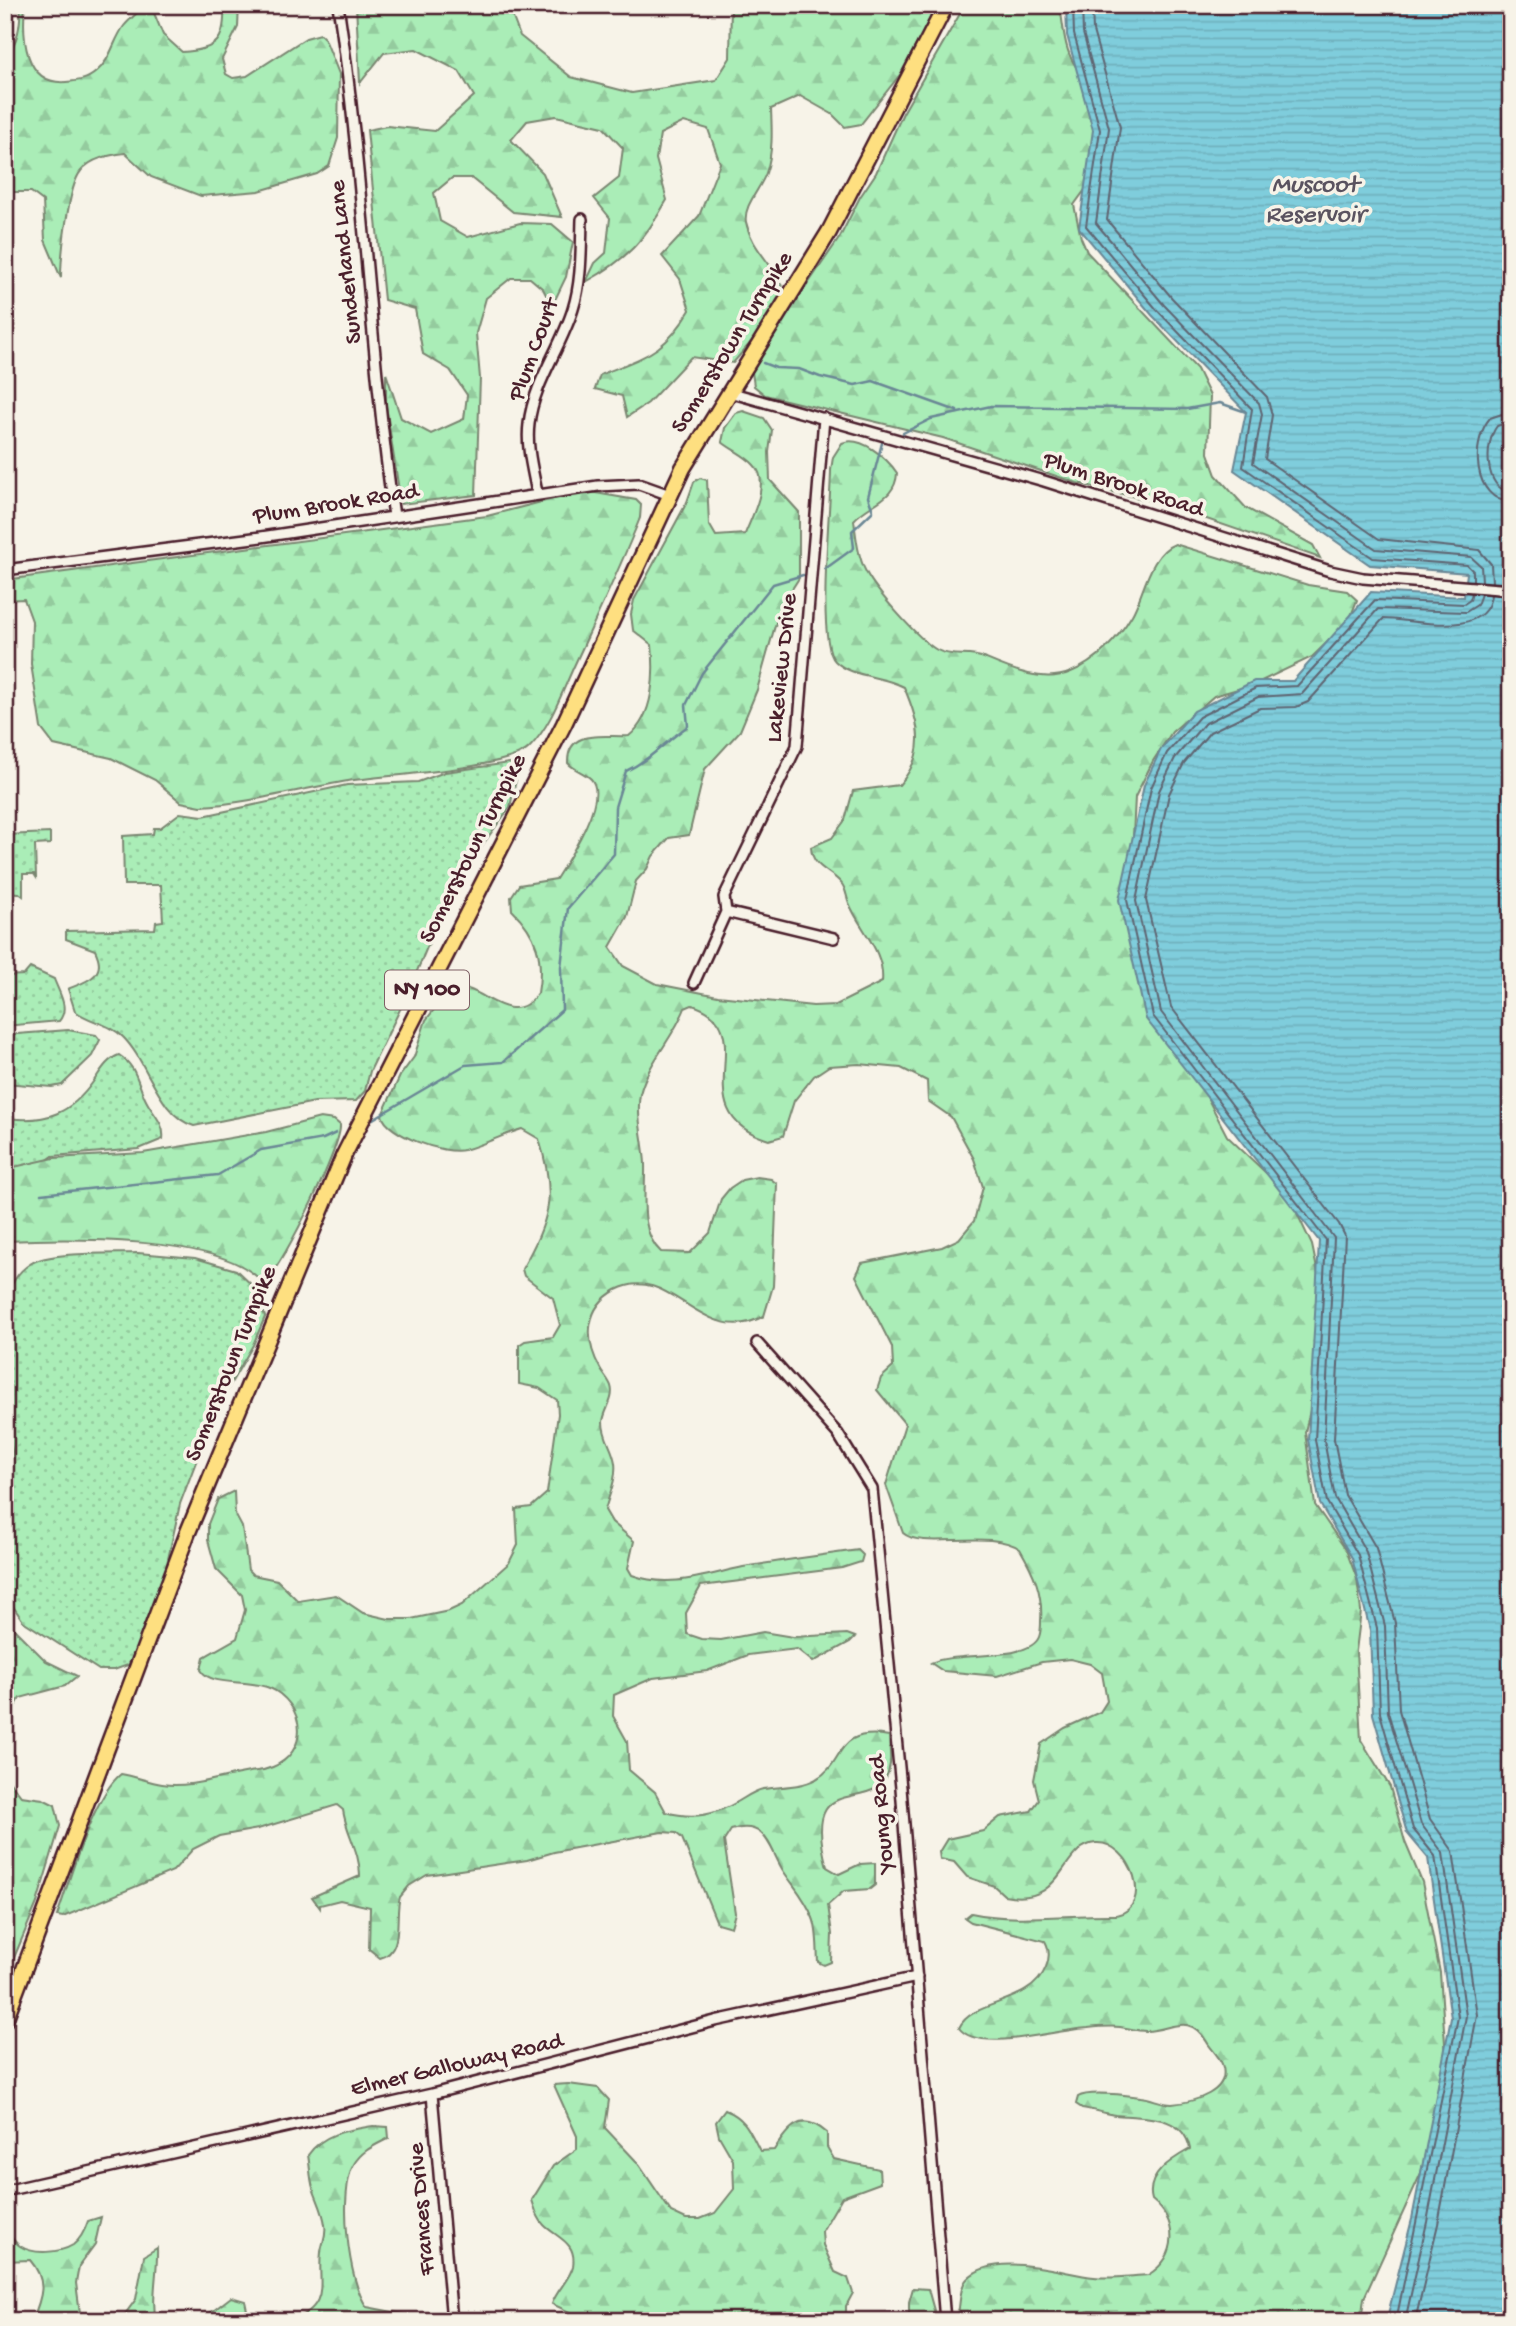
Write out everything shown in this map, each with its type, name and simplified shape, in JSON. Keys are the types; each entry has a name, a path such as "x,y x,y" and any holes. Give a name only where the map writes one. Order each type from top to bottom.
{"main road":[{"name":"Somerstown Turnpike","path":"5,2021 188,1532 328,1193 369,1105 564,724 670,495 729,392 830,232 946,5"}],"street":[{"name":"Sunderland Lane","path":"338,5 352,93 367,274 394,516"},
{"name":"Plum Court","path":"537,494 528,444 529,422 541,383 574,308 580,270 582,219"},
{"name":"Plum Brook Road","path":"729,392 1055,484 1330,571 1511,590"},
{"name":"Lakeview Drive","path":"694,983 726,912 724,897 797,746 824,418"},
{"name":"Plum Brook Road","path":"5,570 537,494 639,484 670,495"},
{"path":"726,912 834,937"},
{"name":"Young Road","path":"757,1343 838,1434 872,1489 917,1977 945,2321"},
{"name":"Elmer Galloway Road","path":"5,2191 432,2094 715,2021 917,1977"},
{"name":"Frances Drive","path":"432,2094 453,2321"}],"green space":[{"path":"21,5 25,5 24,31 29,57 41,76 52,81 78,81 96,72 105,62 124,26 139,11 154,13 163,35 182,52 211,46 221,35 224,5 239,5 238,27 222,59 226,74 233,78 247,76 306,38 320,34 325,39 339,74 338,138 329,166 317,174 259,191 201,196 151,177 125,153 95,160 81,171 72,191 61,278 45,240 43,201 31,192 10,192 5,196 5,58 18,33"},
{"path":"356,5 508,5 520,36 571,77 632,93 716,80 730,58 731,5 937,5 902,72 861,124 845,127 832,114 800,96 771,109 770,158 764,179 747,210 746,222 753,241 776,274 784,292 766,325 733,363 691,357 648,403 627,417 622,396 595,389 600,375 641,358 662,345 681,325 690,310 680,279 662,256 699,216 720,163 708,129 684,122 660,134 656,159 667,200 633,248 586,282 595,263 606,253 610,218 594,198 619,178 623,148 603,127 556,116 527,121 511,140 543,173 562,217 513,212 471,178 452,178 434,193 440,221 468,237 520,223 552,224 573,242 566,277 552,306 543,289 530,278 511,278 486,298 476,333 480,378 476,495 401,504 386,406 386,373 401,418 431,434 464,419 467,395 450,370 423,354 415,309 384,300 367,130 387,126 435,131 474,96 459,71 416,49 384,53 360,83"},
{"path":"965,5 1060,5 1070,57 1082,75 1104,98 1092,180 1074,205 1087,252 1197,369 1210,396 1208,453 1216,475 1246,508 1313,545 1320,558 1160,503 1077,483 943,438 765,395 754,386 752,372 771,338 840,237 860,197 876,173 903,113"},
{"path":"743,411 764,418 772,430 769,452 770,480 799,512 799,578 780,608 757,690 740,731 705,769 689,835 669,838 653,856 647,869 636,881 627,917 610,947 623,966 657,984 718,996 813,1006 836,1005 882,982 880,960 849,903 844,887 818,864 811,847 832,838 845,820 853,791 899,785 914,761 918,737 914,713 904,687 842,667 835,661 829,649 825,601 831,470 833,457 842,443 857,442 873,449 897,473 887,495 854,520 859,553 866,572 888,602 929,645 943,652 978,656 1038,676 1060,675 1080,668 1106,649 1120,633 1132,615 1159,556 1175,544 1308,585 1347,591 1357,600 1349,621 1312,657 1255,684 1214,696 1172,732 1153,761 1135,797 1132,856 1194,1072 1227,1136 1288,1194 1312,1245 1323,1298 1314,1393 1305,1432 1315,1505 1346,1550 1357,1579 1361,1611 1356,1651 1361,1740 1390,1787 1405,1842 1422,1882 1440,1973 1446,2057 1421,2173 1364,2298 1361,2321 1129,2321 1111,2312 1089,2311 1062,2321 957,2321 964,2283 979,2270 994,2266 1028,2266 1107,2278 1148,2275 1158,2267 1170,2248 1171,2238 1167,2218 1152,2200 1152,2183 1162,2169 1190,2149 1186,2137 1170,2123 1160,2120 1082,2108 1076,2104 1078,2097 1108,2094 1145,2098 1168,2104 1181,2103 1209,2094 1222,2082 1224,2074 1221,2061 1200,2033 1187,2025 1146,2031 1096,2027 1001,2040 969,2036 959,2028 976,2012 1028,1989 1038,1980 1049,1957 1045,1941 971,1922 965,1918 971,1913 1025,1918 1116,1915 1128,1910 1134,1901 1136,1889 1134,1876 1119,1852 1109,1845 1096,1843 1075,1854 1051,1885 1039,1893 1024,1897 1004,1895 994,1886 967,1877 954,1862 940,1859 939,1852 947,1839 983,1831 1000,1817 1031,1811 1039,1800 1034,1780 1041,1744 1065,1728 1100,1712 1107,1701 1102,1673 1090,1664 1070,1659 1042,1662 997,1676 943,1671 931,1663 956,1657 1006,1653 1032,1645 1040,1635 1041,1601 1020,1549 992,1540 913,1538 903,1533 886,1485 905,1424 877,1390 881,1378 893,1367 892,1347 856,1276 862,1263 942,1247 959,1239 974,1221 983,1187 974,1159 951,1117 928,1101 927,1081 901,1068 859,1064 829,1066 814,1076 794,1101 783,1136 769,1140 742,1127 729,1111 724,1091 723,1032 713,1016 692,1005 685,1008 649,1071 640,1094 646,1222 654,1243 661,1252 690,1253 710,1233 721,1199 730,1188 742,1180 757,1177 771,1179 777,1184 773,1286 764,1316 742,1323 722,1322 704,1315 671,1294 636,1284 616,1290 606,1297 598,1305 590,1324 591,1346 612,1391 603,1422 615,1469 605,1510 612,1522 634,1541 628,1568 632,1575 674,1581 743,1567 858,1550 863,1555 861,1562 842,1568 701,1586 686,1613 687,1634 702,1639 721,1640 763,1632 793,1637 847,1634 855,1637 850,1642 813,1662 797,1649 748,1655 707,1671 653,1678 614,1695 613,1716 627,1741 629,1770 655,1792 666,1812 686,1816 713,1813 760,1790 810,1782 825,1772 849,1741 871,1735 889,1736 890,1764 884,1781 873,1790 832,1803 823,1814 821,1834 827,1867 839,1874 860,1864 875,1863 875,1885 870,1889 844,1891 828,1905 832,1934 831,1962 824,1965 818,1962 817,1934 813,1918 766,1838 760,1832 743,1828 731,1830 724,1841 735,1913 731,1927 717,1923 682,1838 676,1833 662,1832 554,1852 527,1860 427,1875 409,1886 400,1897 396,1941 393,1949 380,1958 369,1949 370,1907 340,1900 320,1905 320,1908 312,1897 360,1876 358,1858 343,1810 337,1805 258,1829 219,1836 193,1849 173,1871 63,1917 57,1916 91,1820 110,1785 121,1774 162,1784 198,1783 272,1767 284,1761 297,1741 297,1717 280,1694 260,1685 215,1680 201,1670 204,1657 237,1638 245,1610 242,1595 216,1569 208,1540 208,1524 218,1499 234,1491 235,1514 242,1527 248,1570 253,1575 277,1580 298,1601 336,1595 363,1613 389,1619 411,1619 449,1611 462,1605 509,1563 518,1545 516,1509 531,1507 547,1493 558,1414 557,1400 539,1388 519,1384 519,1345 525,1341 553,1337 560,1325 553,1298 524,1276 522,1269 539,1235 548,1207 548,1177 539,1139 522,1129 455,1151 431,1146 405,1136 394,1130 382,1115 400,1076 414,1057 426,1020 451,988 473,991 506,1007 516,1008 527,1004 538,993 540,969 537,948 527,928 512,910 511,897 519,885 556,879 577,845 591,815 595,788 591,779 568,763 569,752 574,744 590,737 629,736 644,717 653,681 652,645 633,630 631,614 634,600 687,502 694,482 700,478 707,480 709,524 716,536 745,534 758,499 761,480 759,472 751,462 722,442 725,428 736,413"},
{"path":"584,491 636,500 641,505 640,518 550,719 529,748 517,755 472,766 348,781 257,799 201,806 181,802 155,780 111,758 54,745 41,728 31,664 32,621 24,599 5,600 5,580 487,516"},
{"path":"509,763 516,766 510,807 453,885 407,995 370,1071 365,1091 356,1101 315,1102 194,1126 171,1111 123,1037 75,1011 68,989 93,976 99,966 95,950 66,939 66,931 155,929 156,922 163,921 161,885 124,885 123,836 153,834 154,828 160,828 180,813 203,816 347,785 418,782 445,772"},
{"path":"50,833 50,844 35,845 36,877 34,874 23,874 23,896 5,892 5,835"},
{"path":"30,968 54,979 64,1006 62,1016 59,1021 5,1026 5,976 24,975"},
{"path":"68,1030 96,1035 100,1040 92,1056 62,1085 52,1087 5,1083 5,1035"},
{"path":"119,1055 134,1071 144,1097 161,1125 163,1139 139,1149 53,1156 39,1166 5,1169 5,1114 9,1118 35,1119 57,1114 85,1093 107,1063"},
{"path":"320,1118 334,1120 340,1125 332,1156 311,1204 286,1251 267,1279 261,1281 241,1266 213,1255 178,1247 101,1240 5,1241 5,1169 54,1158 143,1153 266,1132"},
{"path":"138,1253 195,1258 236,1270 257,1290 265,1317 253,1345 216,1409 180,1504 162,1587 136,1653 128,1665 114,1670 99,1670 23,1621 6,1596 5,1559 12,1451 5,1414 5,1299 21,1271 39,1260 66,1255"},
{"path":"5,1620 46,1661 77,1676 65,1686 20,1698 10,1717 5,1752"},
{"path":"5,1764 7,1778 21,1796 43,1799 55,1805 60,1826 37,1903 5,1979"},
{"path":"554,2085 598,2088 609,2100 605,2128 637,2162 671,2212 686,2219 700,2219 715,2213 734,2189 733,2160 719,2136 716,2122 725,2110 743,2121 760,2151 774,2150 790,2129 802,2122 810,2123 827,2133 827,2147 834,2159 879,2169 880,2183 842,2197 822,2231 823,2245 835,2272 848,2278 853,2293 846,2306 846,2321 578,2321 576,2315 552,2304 573,2266 572,2251 565,2241 542,2222 532,2200 553,2166 577,2149 577,2136"},
{"path":"373,2126 388,2127 389,2138 361,2155 349,2177 346,2214 350,2258 360,2295 367,2307 413,2316 415,2321 292,2321 313,2307 320,2292 321,2252 325,2229 312,2184 308,2155 329,2137"},
{"path":"101,2217 95,2244 79,2266 76,2283 80,2313 87,2321 32,2321 41,2297 39,2275 30,2260 5,2261 5,2230 25,2249 54,2251 73,2245 88,2221"},
{"path":"157,2248 154,2303 156,2321 120,2321 136,2299 144,2256"},
{"path":"913,2288 928,2289 937,2321 909,2321 909,2302"},
{"path":"231,2297 245,2301 248,2315 255,2321 200,2321"}],"water":[{"name":"Muscoot Reservoir","path":"1066,5 1511,5 1511,431 1505,457 1511,483 1511,2321 1390,2321 1388,2314 1412,2219 1451,2018 1428,1858 1407,1833 1373,1714 1370,1630 1352,1558 1320,1504 1308,1440 1319,1241 1146,1019 1119,900 1144,785 1161,749 1194,711 1254,681 1293,681 1371,592 1464,597 1467,573 1370,565 1234,470 1246,412 1152,315 1079,228 1093,130 1067,35"}],"waterway":[{"path":"763,363 776,368 799,369 855,385 873,381 957,411"},
{"path":"903,433 931,419 991,406 1187,409 1220,403 1246,412"},
{"path":"825,569 854,548 852,531 873,511 868,497 882,443"},
{"path":"373,1119 465,1065 503,1062 562,1010 561,967 568,908 614,854 615,807 626,771 688,726 686,705 702,673 773,584 803,575"},
{"path":"41,1194 218,1175 261,1150 323,1139 336,1133"}]}
